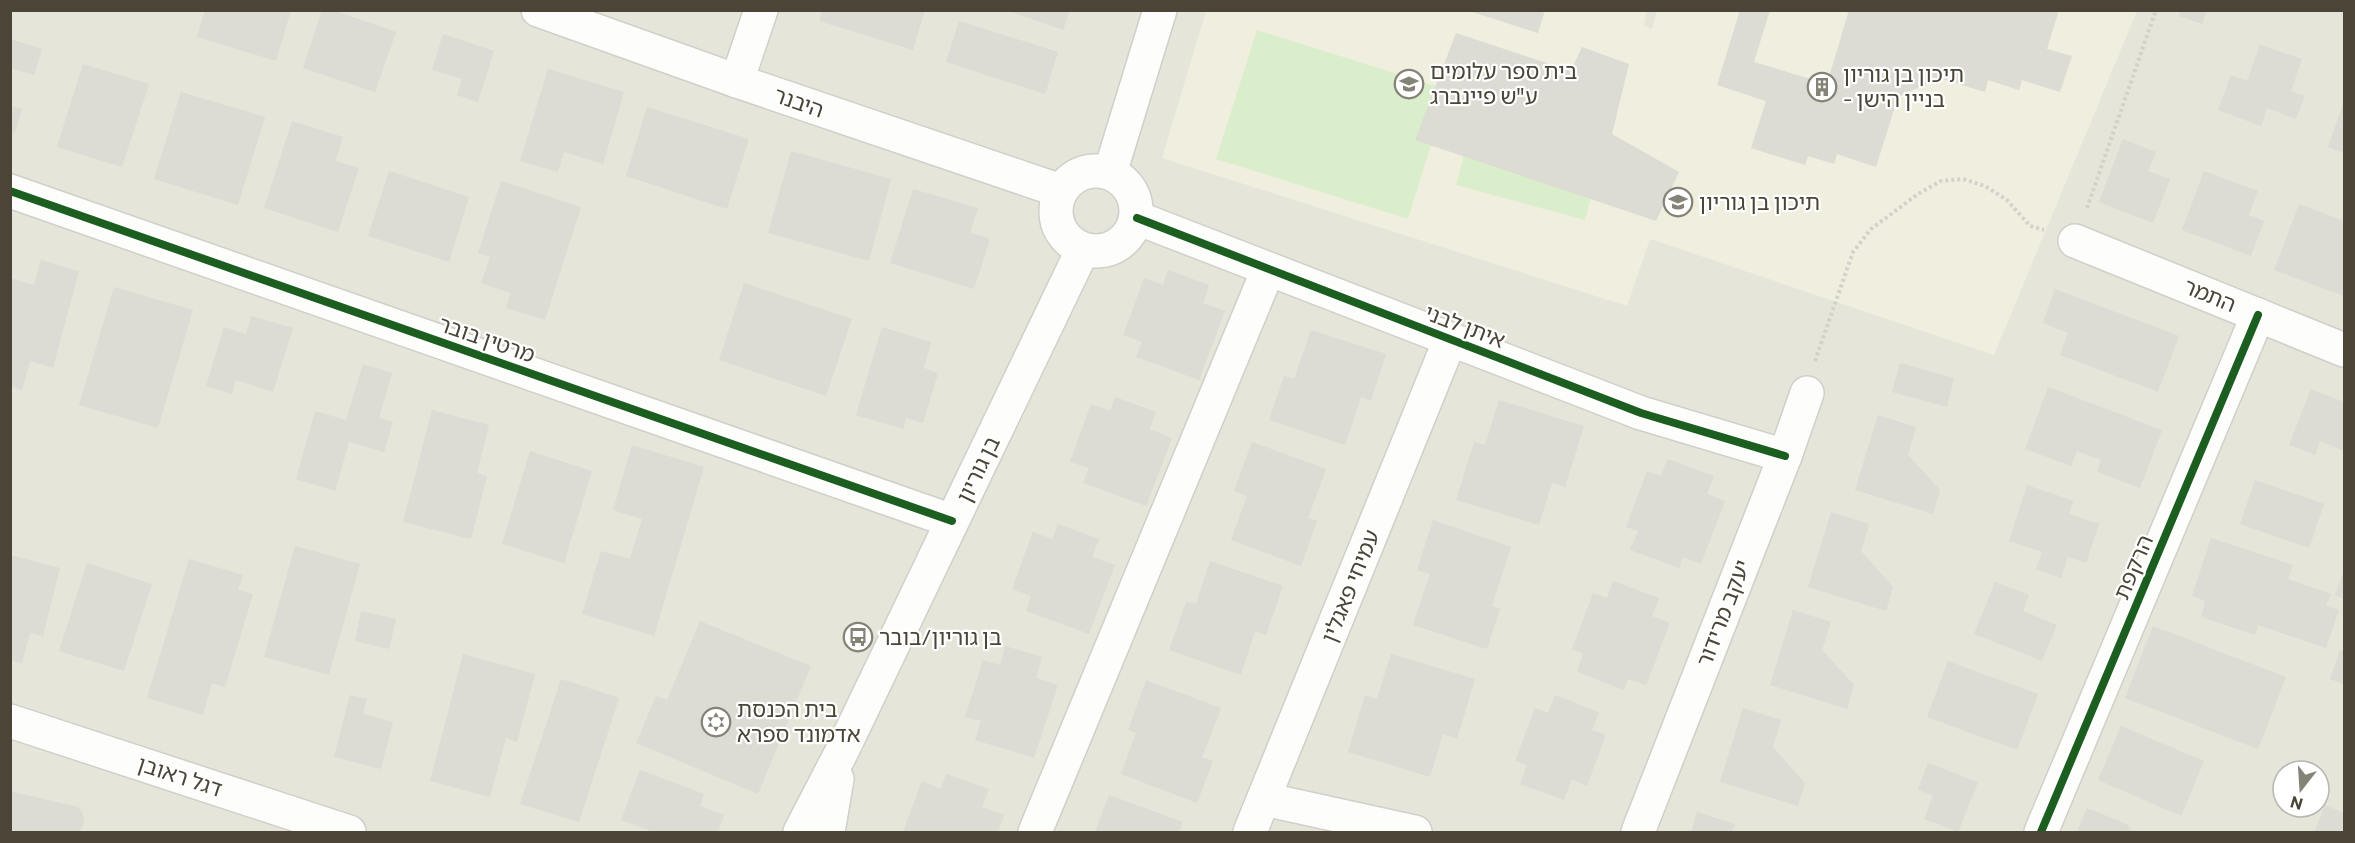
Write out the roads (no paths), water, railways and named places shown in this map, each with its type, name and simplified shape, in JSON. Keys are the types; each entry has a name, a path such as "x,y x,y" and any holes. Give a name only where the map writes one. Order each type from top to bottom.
{"street":[{"name":"היבנר","path":"538,10 737,81 1061,191"},
{"path":"737,81 761,10"},
{"path":"1110,173 1160,10"},
{"path":"1096,171 1110,173 1122,180 1132,191 1137,218 1132,231 1123,242 1111,249 1097,252 1083,249 1071,242 1062,232 1057,219 1056,205 1061,191 1070,180 1082,173 1096,171"},
{"name":"מרטין בובר","path":"10,191 952,521"},
{"name":"איתן לבני","path":"1137,218 1641,413 1785,456"},
{"name":"התמר","path":"2075,241 2344,350"},
{"name":"בן גוריון","path":"800,832 841,753 1083,249"},
{"path":"1035,832 1268,270"},
{"name":"הרקפת","path":"2041,832 2258,315"},
{"name":"עמיחי פאגלין","path":"1251,832 1450,340"},
{"name":"יעקב מרידור","path":"1638,832 1785,456 1807,393"},
{"name":"דגל ראובן","path":"10,721 349,832"},
{"name":"בן גוריון","path":"831,828 841,753"},
{"path":"1264,799 1415,832"}],"place":[{"name":"בית ספר עלומים ע\"ש פיינברג","path":"1409,84"},
{"name":"תיכון בן גוריון - בניין הישן","path":"1822,87"},
{"name":"תיכון בן גוריון","path":"1678,202"},
{"name":"בן גוריון/בובר","path":"858,637"},
{"name":"בית הכנסת אדמונד ספרא","path":"716,722"}]}
